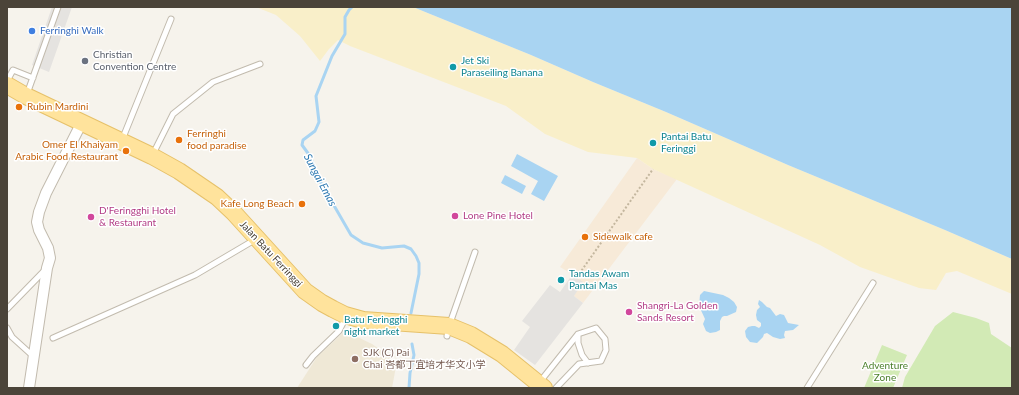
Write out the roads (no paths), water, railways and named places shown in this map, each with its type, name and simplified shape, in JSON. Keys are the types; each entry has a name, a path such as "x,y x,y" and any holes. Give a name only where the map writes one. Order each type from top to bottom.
{"main road":[{"name":"Jalan Batu Ferringgi","path":"7,85 26,99"},
{"name":"Jalan Batu Ferringgi","path":"7,92 26,99 151,159 212,202 254,240 303,297 320,310 345,318 363,326 448,331 471,335 502,354 538,387"}],"street":[{"path":"28,388 47,268 50,258 48,248 39,230 37,222 39,212 46,193 81,125"}],"lane":[{"path":"26,99 58,7"},
{"path":"121,145 171,19"},
{"path":"151,159 173,114 212,82 260,64"},
{"path":"7,81 13,70 33,78"},
{"path":"53,338 195,275 254,240"},
{"path":"448,331 475,252"},
{"path":"7,309 47,268"},
{"path":"807,388 873,282"},
{"path":"306,365 338,331 345,318"},
{"path":"7,328 12,337 34,357"},
{"path":"538,387 578,334 596,328 605,339 606,350 601,361 579,364 556,388"},
{"path":"578,334 578,343 582,355 588,363"}],"water":[{"path":"413,7 1012,7 1012,259 531,55"},
{"path":"517,154 558,176 544,201 531,194 538,181 511,166"},
{"path":"505,175 526,186 522,194 501,183"},
{"path":"704,291 723,295 734,302 737,307 736,312 722,317 720,321 720,330 716,332 710,333 706,331 703,324 705,319 699,306 700,295"},
{"path":"759,300 770,308 776,316 780,314 784,315 788,323 799,325 793,330 785,331 785,338 780,339 767,333 764,334 757,343 750,342 746,337 745,331 748,327 755,326 759,328 761,326 761,323 757,320 756,315 757,310 760,307 758,304"}],"waterway":[{"name":"Sungai Emas","path":"352,7 345,17 345,34 332,56 316,96 319,122 315,131 303,140 302,145 310,156 321,183 351,235 363,243 382,248 404,246 411,249 416,256 419,263 419,274 411,313"},
{"name":"Sungai Emas","path":"409,388 410,373 414,355 412,344"}],"place":[{"name":"Ferringhi Walk","path":"32,31"},
{"name":"Christian Convention Centre","path":"85,61"},
{"name":"Jet Ski Paraseiling Banana","path":"453,67"},
{"name":"Rubin Mardini","path":"19,107"},
{"name":"Ferringhi food paradise","path":"179,140"},
{"name":"Pantai Batu Feringgi","path":"653,143"},
{"name":"Omer El Khaiyam Arabic Food Restaurant","path":"126,151"},
{"name":"Kafe Long Beach","path":"302,204"},
{"name":"Lone Pine Hotel","path":"455,216"},
{"name":"D'Feringghi Hotel & Restaurant","path":"91,217"},
{"name":"Sidewalk cafe","path":"585,237"},
{"name":"Tandas Awam Pantai Mas","path":"561,280"},
{"name":"Shangri-La Golden Sands Resort","path":"629,312"},
{"name":"Batu Feringghi night market","path":"336,326"},
{"name":"SJK (C) Pai Chai 峇都丁宜培才华文小学","path":"355,359"}],"park label":[{"name":"Adventure Zone","path":"885,372"}]}
